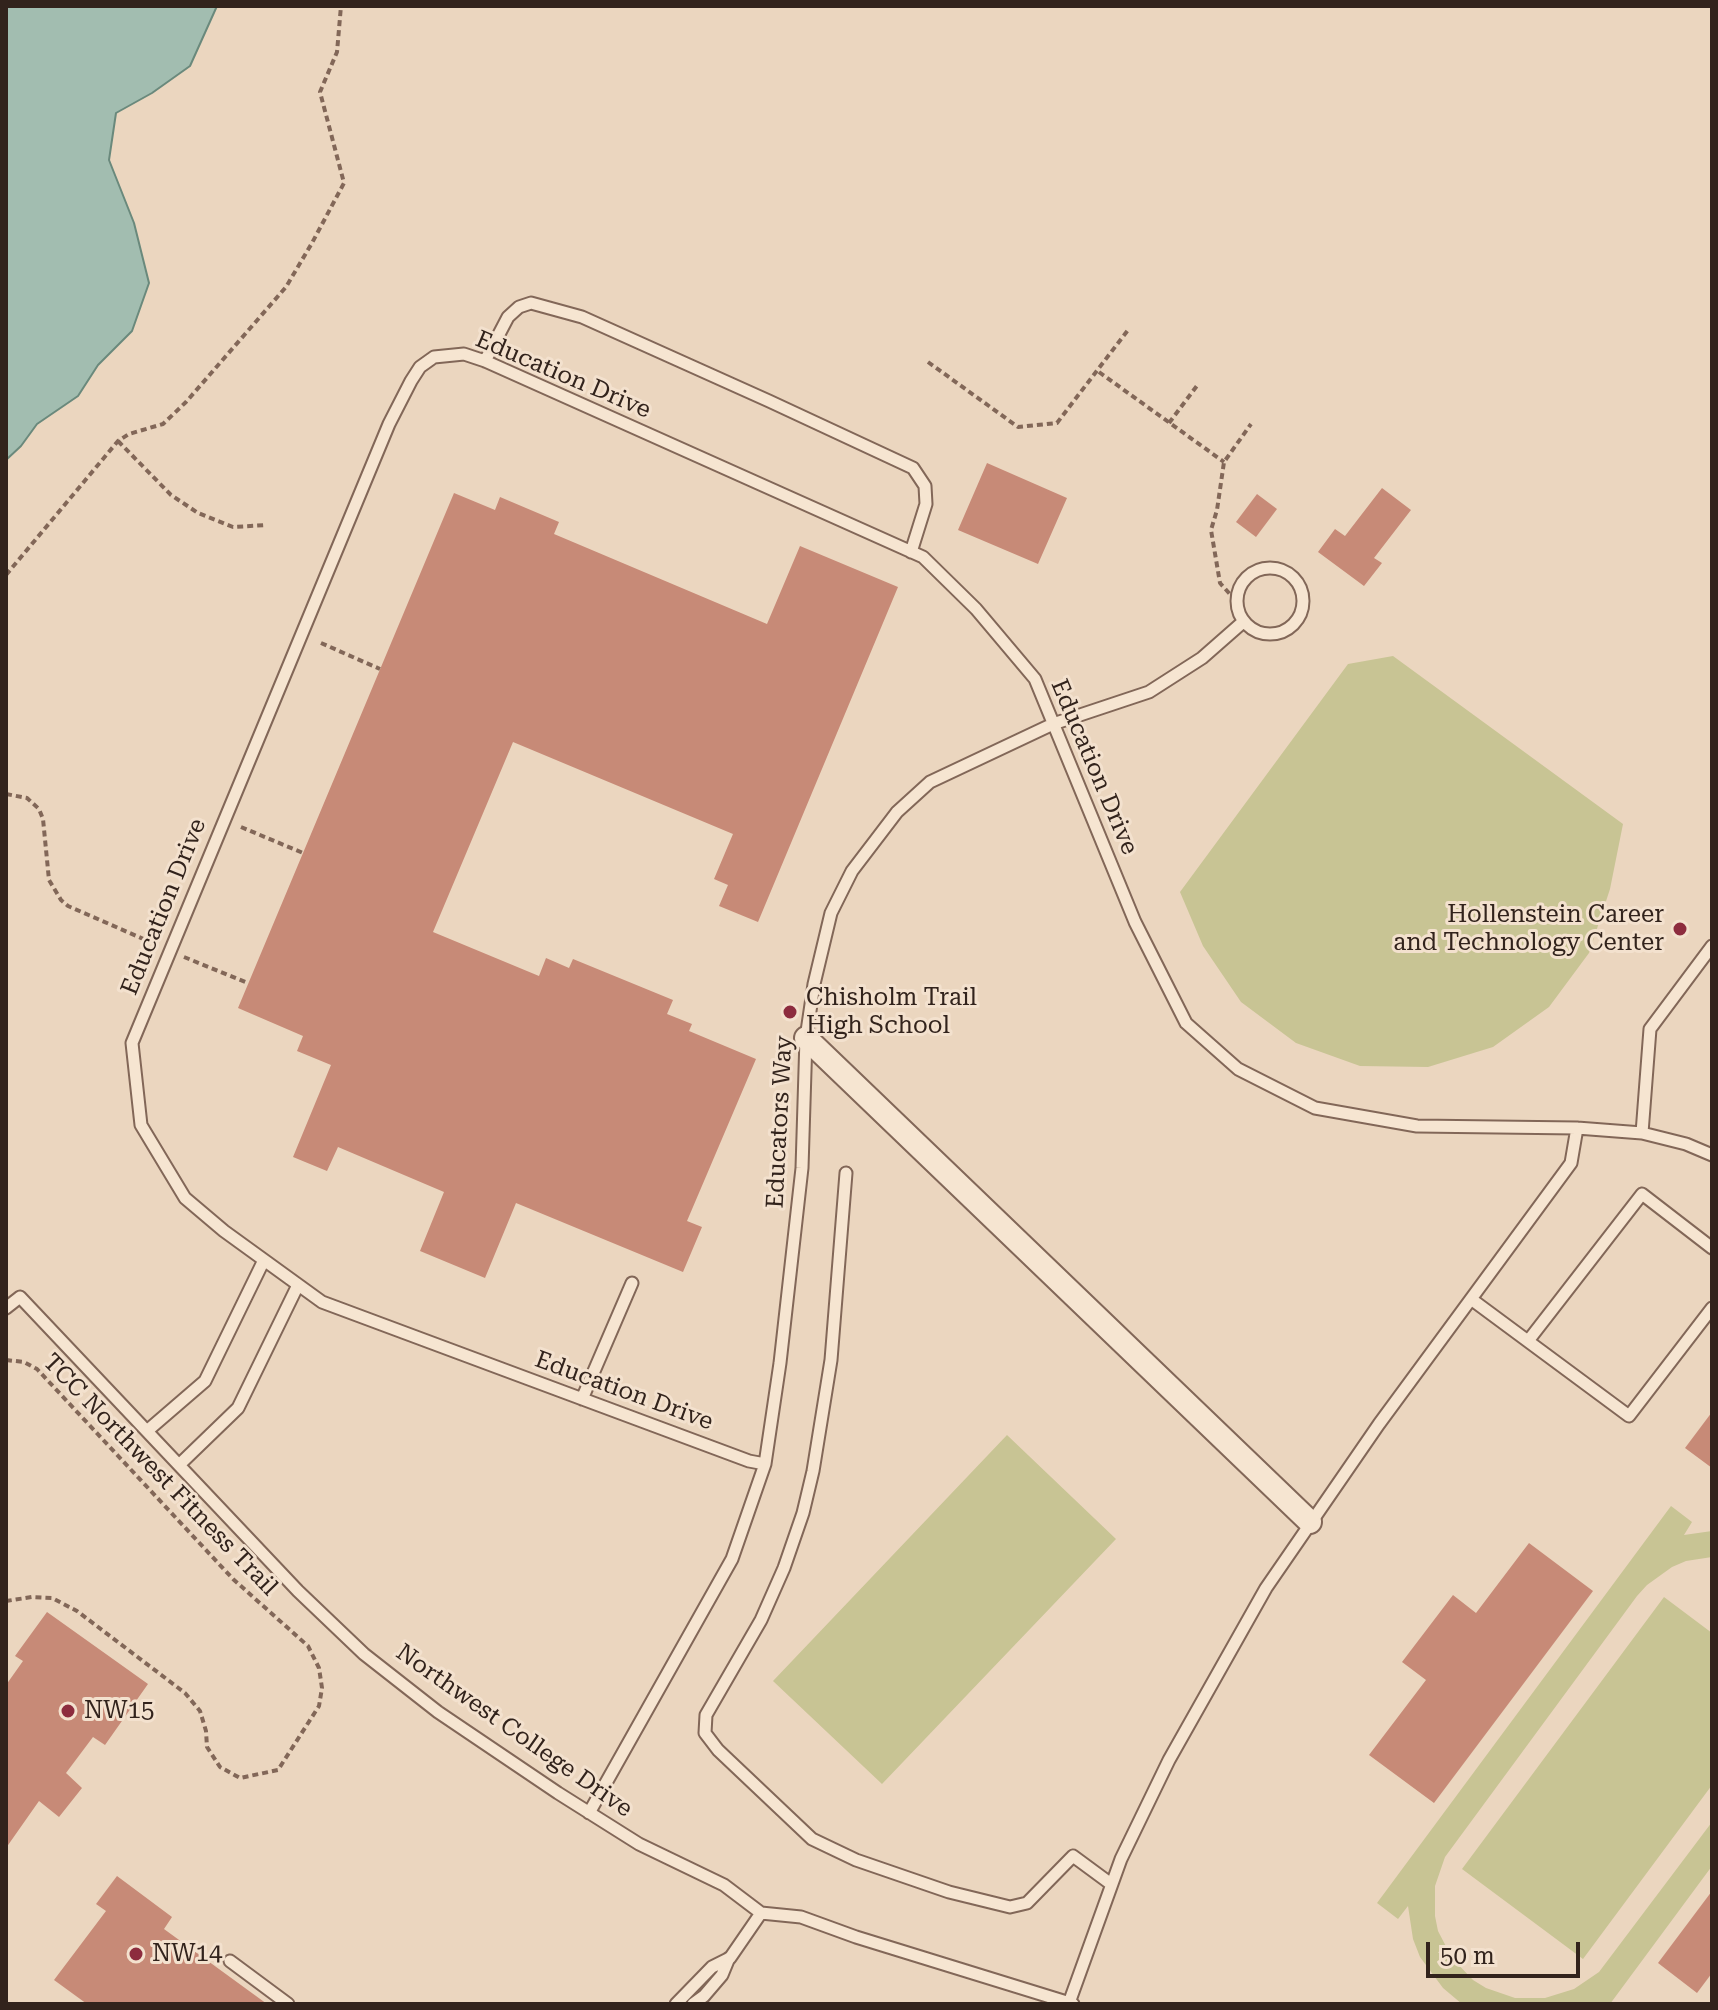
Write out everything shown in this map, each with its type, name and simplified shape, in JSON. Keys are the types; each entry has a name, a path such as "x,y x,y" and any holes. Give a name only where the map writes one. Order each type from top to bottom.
{"street":[{"path":"806,1038 1310,1522"}],"lane":[{"path":"485,361 508,317 519,307 531,303 582,317 888,454 913,468 925,486 926,504 911,552"},
{"name":"Education Drive","path":"765,1464 749,1461 322,1302 185,1198 141,1125 132,1043 389,424 420,367 434,357 464,354 485,361 923,557 976,609 1035,679 1135,922 1186,1023 1238,1069 1315,1108 1417,1126 1577,1128 1642,1133 1686,1144 1712,1155"},
{"path":"1263,568 1285,571 1300,587 1303,608 1292,627 1283,633 1261,634 1243,622 1236,601 1244,580 1263,568"},
{"name":"Educators Way","path":"589,1813 732,1559 765,1464 802,1168 806,1038 814,984 831,913 852,871 897,812 930,782 1053,724 1149,692 1202,658 1223,636 1243,622"},
{"path":"1642,1133 1650,1029 1710,954"},
{"path":"693,2004 722,1975 761,1913 801,1917 1071,2003 1121,1859 1169,1760 1266,1588 1310,1522 1571,1163 1577,1128"},
{"path":"846,1173 829,1373 803,1513 784,1568 761,1620 706,1715 705,1733 708,1741 812,1839 856,1860 949,1892 1010,1907 1027,1903 1073,1856 1111,1884"},
{"path":"1528,1341 1642,1194 1712,1248"},
{"path":"147,1431 205,1381 264,1260"},
{"path":"582,1399 632,1283"},
{"path":"179,1465 238,1408 298,1285"},
{"name":"Northwest College Drive","path":"6,1308 20,1297 298,1591 364,1654 438,1712 589,1813 639,1844 724,1885 761,1913"},
{"path":"1471,1299 1629,1416 1712,1308"},
{"path":"676,2004 712,1967 730,1958"},
{"path":"230,1961 288,2004"}],"path":[{"path":"6,575 118,441 129,434 163,424 186,402 286,287 344,183 320,92 337,52 341,6"},
{"path":"928,362 1018,427 1057,423 1128,330"},
{"path":"1098,372 1224,462"},
{"path":"1169,423 1199,383"},
{"path":"1236,601 1220,583 1210,537 1224,462 1251,424"},
{"path":"118,441 171,495 198,513 233,527 266,525"},
{"path":"321,643 380,669"},
{"path":"6,794 27,798 39,809 52,889 68,906 148,941"},
{"path":"241,827 303,853"},
{"path":"175,953 248,983"},
{"name":"TCC Northwest Fitness Trail","path":"6,1360 24,1362 37,1369 233,1579 308,1646 319,1668 322,1688 319,1706 278,1770 240,1778 220,1767 207,1747 200,1711 185,1693 77,1611 52,1598 6,1601"}],"shaded area":[{"path":"6,6 217,6 190,66 152,93 116,113 109,160 134,223 149,283 132,331 98,365 78,396 37,424 6,460"},
{"path":"1393,656 1623,824 1610,889 1589,953 1549,1007 1493,1047 1428,1067 1360,1066 1296,1043 1241,1002 1203,946 1180,892 1348,664"},
{"path":"1007,1435 1116,1539 882,1784 773,1681"},
{"path":"1671,1506 1692,1522 1684,1535 1712,1531 1712,1557 1686,1561 1672,1567 1637,1596 1445,1857 1435,1886 1438,1931 1452,1958 1473,1980 1515,1998 1545,1998 1574,1989 1599,1972 1712,1822 1712,1866 1610,2004 1462,2004 1443,1988 1420,1957 1413,1939 1408,1906 1398,1919 1377,1903"},
{"path":"1664,1597 1712,1633 1712,1785 1583,1959 1462,1869"}],"building":[{"path":"987,463 1067,498 1038,564 958,530"},
{"path":"1382,488 1411,510 1374,558 1382,563 1364,586 1318,552 1335,529 1345,536"},
{"path":"454,493 495,510 500,497 559,522 554,534 767,624 800,546 898,587 758,922 719,906 728,885 714,879 733,834 513,742 433,932 539,976 546,958 569,968 573,959 673,1000 667,1014 692,1024 689,1031 756,1059 687,1221 702,1227 683,1272 516,1203 485,1278 420,1251 444,1192 338,1147 327,1171 293,1157 331,1065 297,1051 303,1036 238,1008"},
{"path":"1257,494 1277,509 1256,537 1236,522"},
{"path":"1712,1412 1712,1468 1685,1448"},
{"path":"1529,1543 1593,1591 1434,1803 1369,1755 1426,1680 1402,1662 1453,1595 1476,1613"},
{"name":"NW15","path":"47,1612 148,1684 105,1745 93,1737 66,1773 82,1788 59,1817 39,1801 6,1848 6,1685 23,1661 15,1656"},
{"name":"NW14","path":"117,1876 172,1917 164,1929 267,2004 87,2004 54,1980 106,1911 96,1904"},
{"path":"1712,1891 1712,1973 1697,1993 1658,1963"}],"place":[{"name":"Hollenstein Career and Technology Center","path":"1680,929"},
{"name":"Chisholm Trail High School","path":"790,1012"},
{"name":"NW15","path":"68,1711"},
{"name":"NW14","path":"136,1954"}]}
